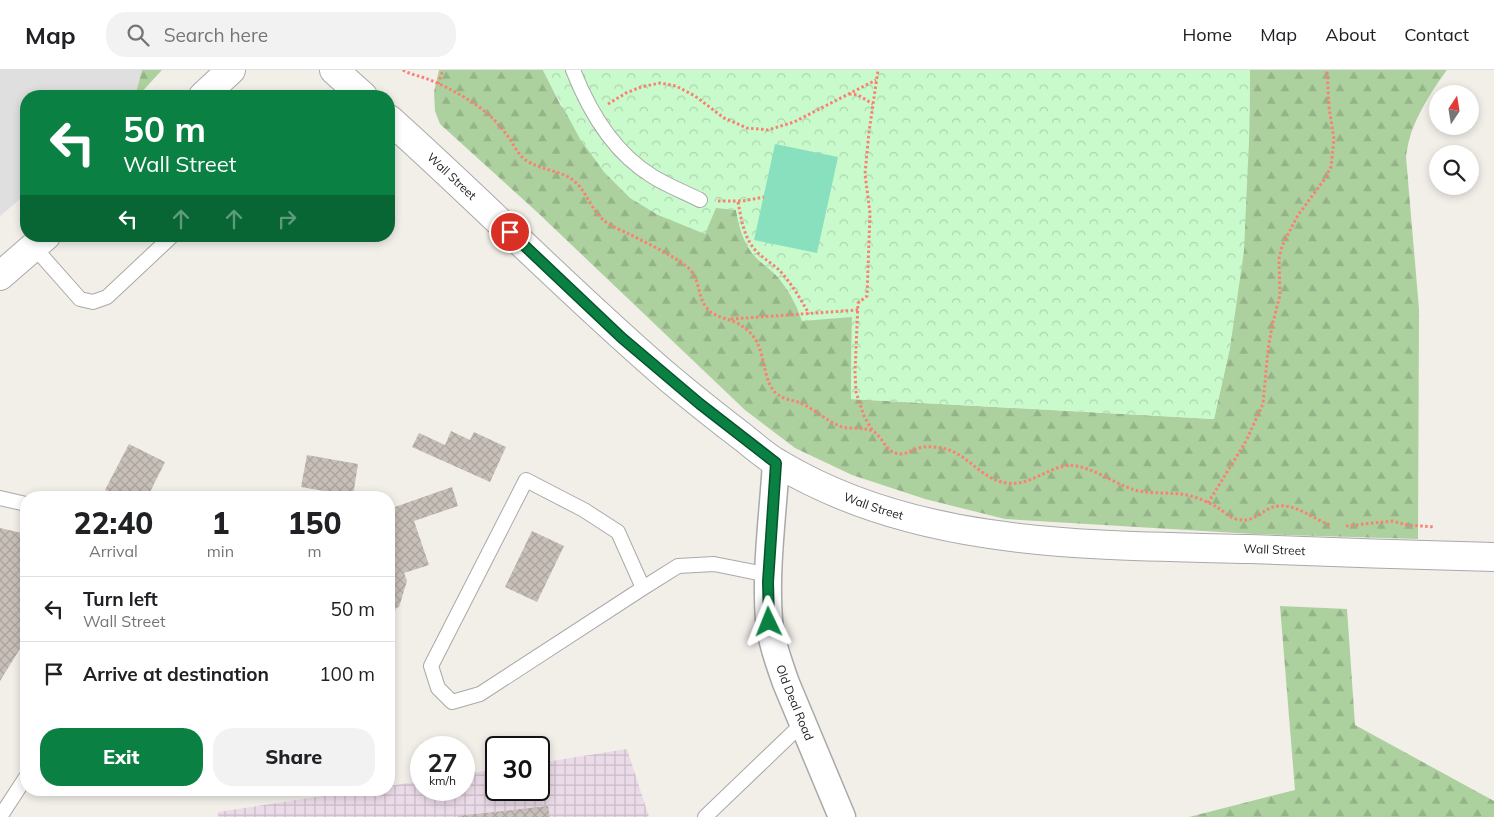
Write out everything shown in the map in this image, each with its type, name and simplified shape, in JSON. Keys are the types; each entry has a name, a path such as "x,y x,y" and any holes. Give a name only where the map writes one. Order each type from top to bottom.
{"street":[{"path":"209,90 231,70"},
{"path":"334,70 357,90"},
{"name":"Wall Street","path":"395,125 622,338 700,404 776,463 820,486 866,505 932,524 1028,540 1156,547 1494,557"},
{"path":"0,276 39,242"},
{"name":"Old Deal Road","path":"776,463 768,574 769,622 778,660 842,817"}],"lane":[{"path":"573,70 582,92 600,124 624,153 651,176 700,200"},
{"path":"41,242 80,299 93,302 107,297 166,242"},
{"path":"643,588 618,532 584,510 526,480 431,666 438,688 452,702 480,694 678,566 714,564 768,574"},
{"path":"0,498 20,503"},
{"path":"705,817 803,724"},
{"path":"0,817 20,786"}],"path":[{"path":"403,70 455,91 486,112 498,122 521,156 532,164 568,176 588,196 597,215 608,224 680,261 692,272 707,309 716,316 729,319 743,326 755,339 763,356 765,373 770,386 776,394 812,408 828,420 844,427 872,430"},
{"path":"438,84 443,70"},
{"path":"878,70 865,174 870,214 867,296 858,303 855,372 856,392 864,416 885,446 899,454 927,446 947,449 963,456 979,471 994,479 1008,483 1022,483 1059,467 1071,465 1082,467 1136,490 1191,496 1208,503 1236,519 1247,520 1259,516 1270,507 1279,506 1290,507 1317,520 1337,526"},
{"path":"1208,503 1246,441 1262,404 1268,350 1280,295 1279,259 1282,246 1298,216 1331,167 1334,139 1329,107 1327,70"},
{"path":"594,113 626,93 641,87 660,83 676,86 695,96 724,118 747,128 768,130 794,122 876,80"},
{"path":"849,94 858,95 873,104"},
{"path":"700,200 738,202 764,197"},
{"path":"738,202 743,227 752,246 764,260 783,276 801,300 808,314"},
{"path":"729,319 858,310"},
{"path":"1344,526 1392,521 1408,525 1434,527"}],"shaded area":[{"path":"0,70 142,70 137,90 20,90 20,199 0,216"},
{"path":"627,749 649,817 218,817 218,812 322,796 395,796 395,785 410,783 410,801 475,801 475,772 485,771 485,801 550,801 550,761"}],"green space":[{"path":"142,70 162,70 144,90 137,90"},
{"path":"439,70 543,70 561,106 716,207 736,210 738,222 749,248 754,256 775,274 784,285 802,320 852,316 851,399 1214,419 1230,347 1249,140 1250,70 1447,70 1437,85 1429,85 1429,97 1416,120 1409,139 1406,157 1419,309 1418,539 1254,534 1005,519 925,499 852,475 795,448 745,410 537,212 440,124 435,111 434,92"},
{"path":"543,70 1250,70 1244,251 1230,348 1214,419 851,399 852,317 802,321 788,290 775,274 754,256 746,243 741,232 736,210 716,208 705,234 658,215 630,198 604,172 580,139"},
{"path":"775,144 838,157 817,253 754,240"},
{"path":"1280,606 1347,609 1355,725 1494,801 1494,817 1189,817 1295,790"}],"building":[{"path":"451,431 470,440 474,432 506,447 490,482 412,447 419,433 445,445"},
{"path":"129,444 165,462 150,491 105,490"},
{"path":"307,455 358,464 354,491 324,491 301,487"},
{"path":"452,487 458,506 414,521 429,565 404,573 407,581 399,607 395,611 395,507"},
{"path":"0,528 20,533 20,649 0,681"},
{"path":"532,531 564,546 537,602 505,587"},
{"path":"548,806 550,817 458,817 458,816"}],"route":[{"path":"510,232 622,338 700,404 776,463 768,582 769,622"}]}
